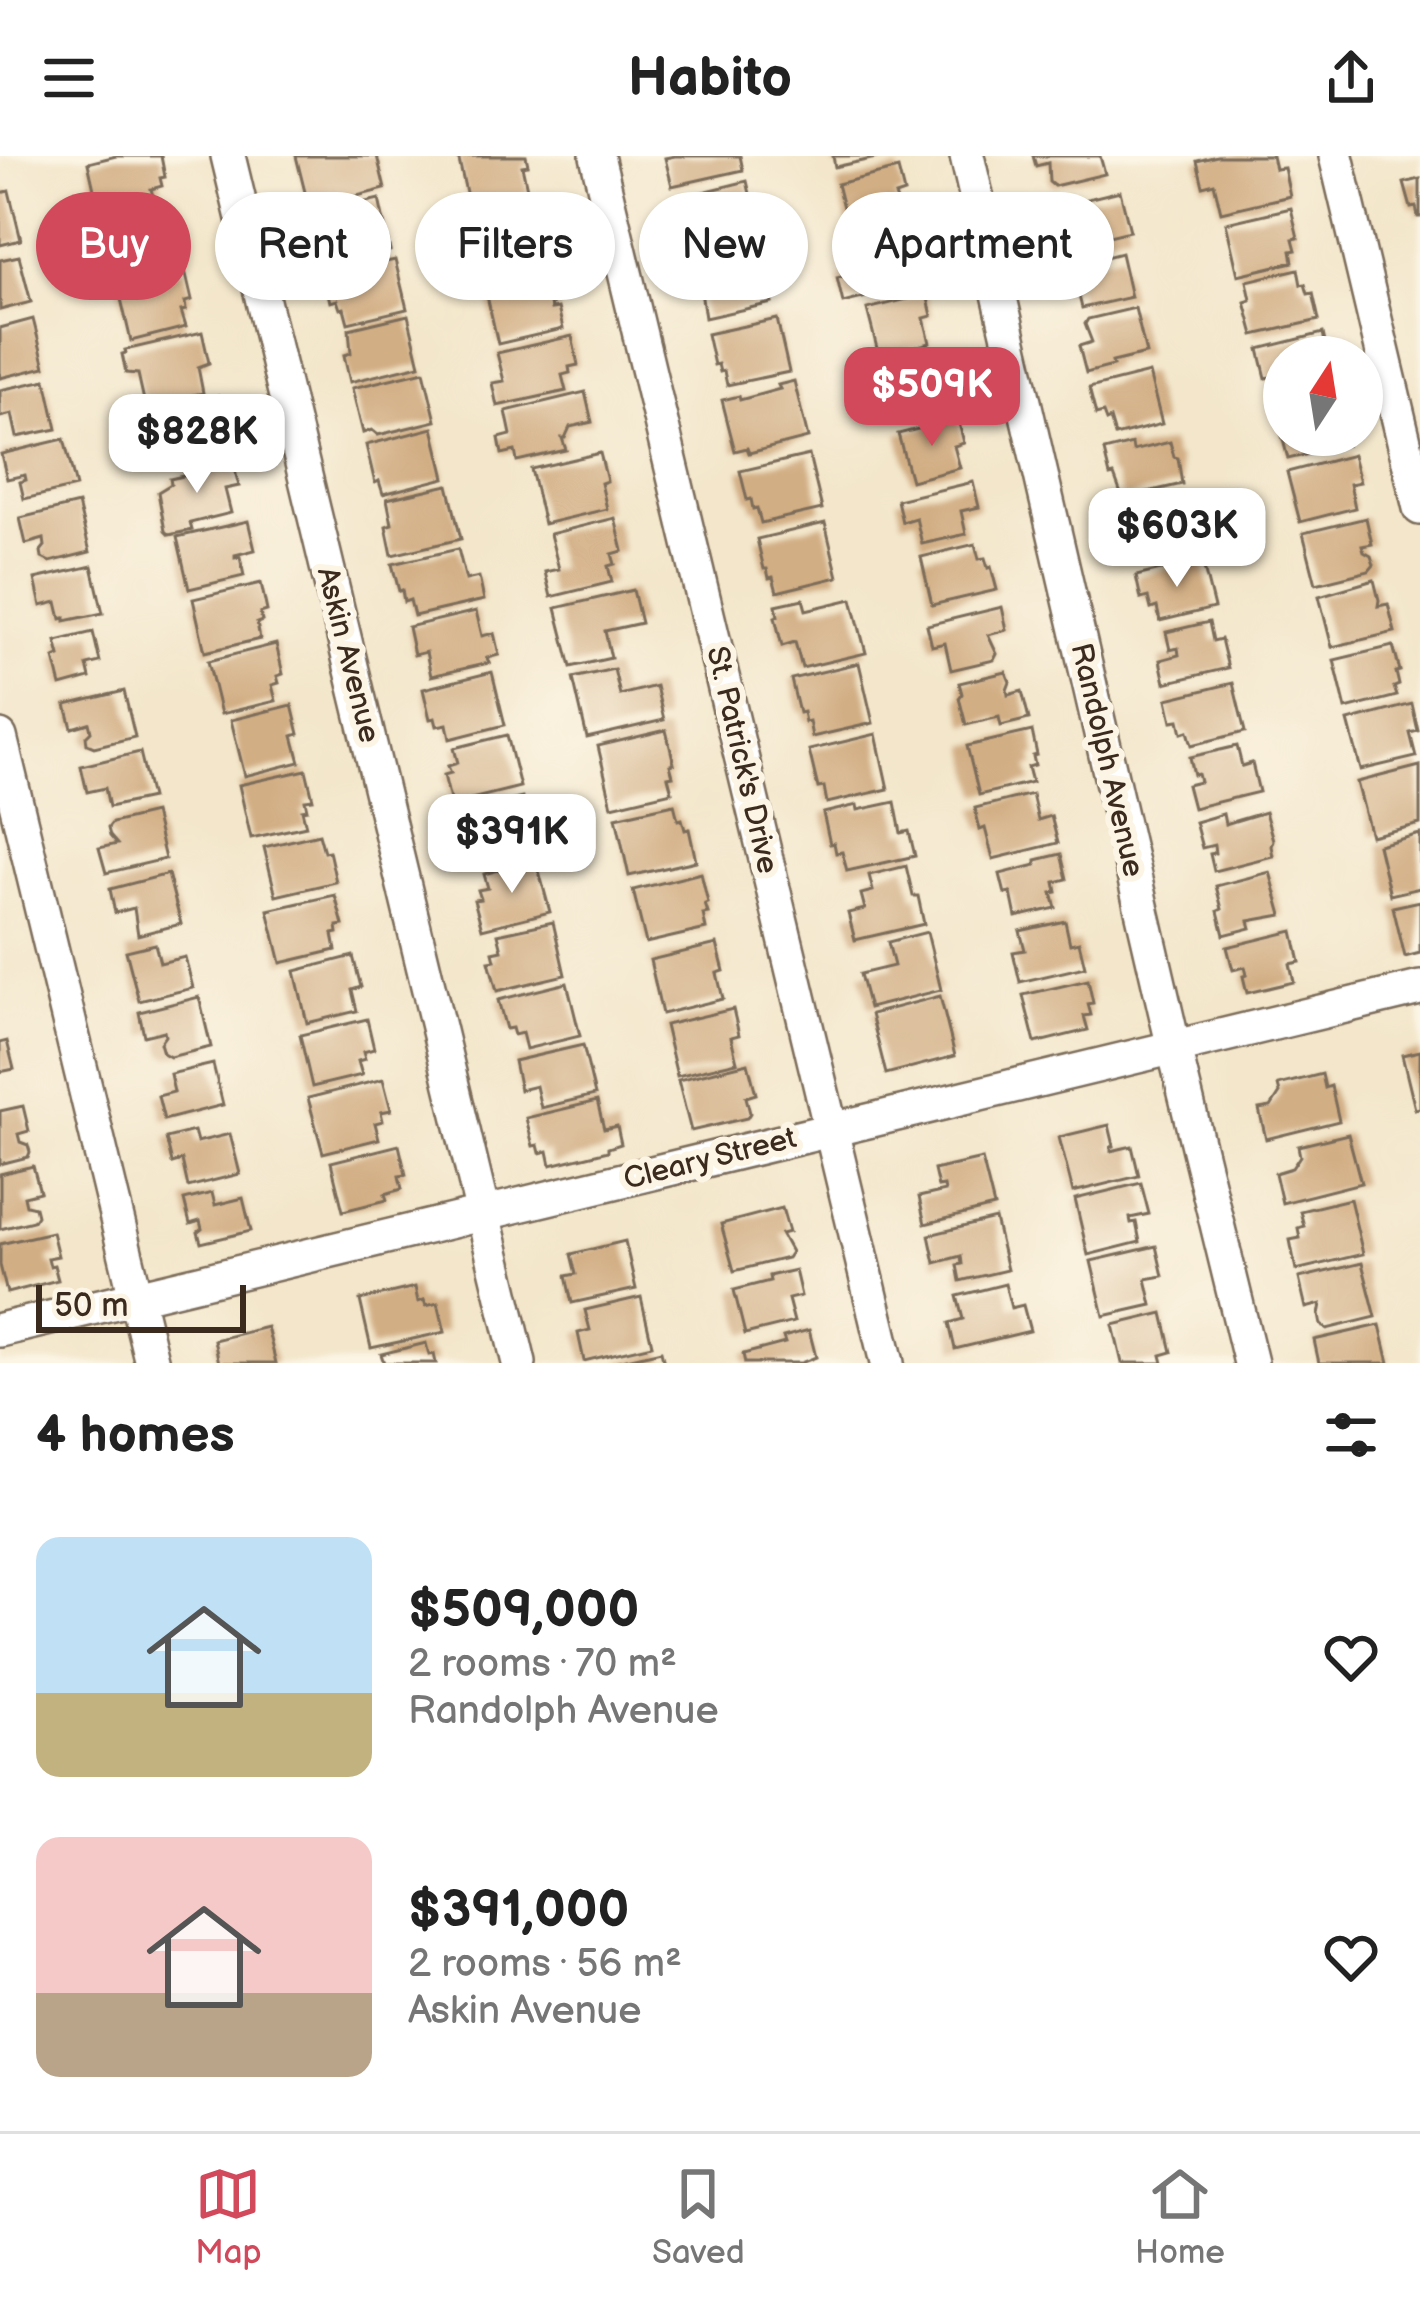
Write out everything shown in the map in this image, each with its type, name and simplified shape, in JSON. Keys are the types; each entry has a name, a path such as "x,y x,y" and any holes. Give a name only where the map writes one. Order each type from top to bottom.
{"street":[{"name":"Askin Avenue","path":"228,156 519,1363"},
{"name":"St. Patrick's Drive","path":"597,156 887,1363"},
{"name":"Randolph Avenue","path":"967,156 1251,1363"},
{"path":"1336,156 1420,508"},
{"path":"0,737 152,1363"},
{"name":"Cleary Street","path":"0,1330 1420,988"}],"building":[{"path":"116,156 161,156 165,177 160,178 162,186 152,192 95,192 88,163"},
{"path":"296,156 377,156 385,189 305,192"},
{"path":"458,156 526,156 528,165 522,166 528,192 466,192"},
{"path":"740,156 743,170 672,186 665,158"},
{"path":"833,156 876,156 876,158 835,167"},
{"path":"1033,156 1100,156 1105,174 1054,186 1049,182 1048,163 1036,166"},
{"path":"1217,156 1272,156 1275,169 1284,168 1290,196 1221,212 1214,183 1203,186 1197,161"},
{"path":"898,169 904,192 839,192 837,184"},
{"path":"1420,179 1420,217 1418,217 1404,183"},
{"path":"747,181 750,192 703,192"},
{"path":"9,191 21,240 0,245 0,193"},
{"path":"1120,191 1130,231 1114,235 1114,192"},
{"path":"1291,208 1298,238 1293,239 1293,262 1238,275 1226,223"},
{"path":"1121,253 1131,297 1082,308 1080,300 1114,300 1114,255"},
{"path":"19,256 31,302 0,310 0,260"},
{"path":"395,260 407,309 348,323 337,300 391,300 391,261"},
{"path":"1298,269 1301,285 1305,284 1308,294 1313,293 1319,320 1254,335 1245,302 1251,300 1247,281"},
{"path":"191,296 192,300 185,302 186,310 181,311 186,327 131,341 121,300 191,300"},
{"path":"488,300 561,300 550,304 551,309 558,308 563,329 498,344"},
{"path":"702,300 771,300 772,303 705,318"},
{"path":"903,300 928,300 932,316 924,318 930,343 879,356 867,309"},
{"path":"1135,308 1146,354 1086,373 1079,346 1092,342 1085,324 1088,319"},
{"path":"408,315 420,365 350,382 344,355 351,353 349,329"},
{"path":"33,319 45,367 0,378 0,328"},
{"path":"777,319 789,372 727,385 724,371 714,365 707,334"},
{"path":"202,332 209,363 198,367 203,393 145,405 138,374 126,373 125,350"},
{"path":"572,336 578,365 562,375 566,391 497,406 492,383 504,381 497,353"},
{"path":"941,358 947,380 938,383 943,404 896,417 885,372"},
{"path":"424,371 436,421 378,435 372,430 363,433 352,388"},
{"path":"1149,373 1162,424 1115,436 1110,419 1106,421 1103,413 1096,415 1089,388"},
{"path":"46,380 57,429 17,437 12,414 0,417 0,390"},
{"path":"794,381 808,438 749,453 747,448 735,451 722,400 739,396 740,400"},
{"path":"585,392 592,422 570,427 562,438 566,450 517,461 515,451 502,454 499,438 511,435 506,411"},
{"path":"218,396 225,426 205,431 213,453 159,465 147,413"},
{"path":"958,419 964,443 954,446 960,468 911,481 898,434"},
{"path":"433,428 445,478 383,494 379,481 375,483 366,445"},
{"path":"64,439 76,487 24,499 20,482 26,480 25,475 7,479 1,454"},
{"path":"1170,442 1182,484 1126,497 1121,494 1114,475 1110,476 1104,451 1132,444 1133,451"},
{"path":"600,453 607,509 544,524 531,469"},
{"path":"809,455 822,509 761,523 757,508 747,500 740,471"},
{"path":"1353,456 1360,482 1350,484 1355,508 1300,522 1287,472"},
{"path":"232,459 239,486 225,489 231,513 190,523 192,530 169,535 158,492 171,484 170,479 197,473 196,467"},
{"path":"973,482 979,507 961,511 966,534 922,544 916,518 902,522 897,500"},
{"path":"448,485 461,539 392,555 387,499"},
{"path":"1183,495 1189,522 1202,520 1207,544 1129,562 1123,536 1143,531 1137,520 1138,506"},
{"path":"78,504 90,552 50,562 42,558 44,539 26,544 20,518"},
{"path":"615,518 623,551 612,554 615,564 608,566 612,582 551,597 545,572 559,569 550,534"},
{"path":"1366,518 1372,544 1362,546 1374,565 1369,571 1316,584 1303,533"},
{"path":"248,521 255,550 235,555 240,557 244,576 189,589 177,537"},
{"path":"825,523 838,577 777,592 773,577 764,569 757,539"},
{"path":"975,544 979,559 985,558 991,567 997,590 932,605 921,557"},
{"path":"458,549 466,580 479,577 484,600 414,616 410,600 404,602 399,591 392,564"},
{"path":"1202,560 1214,608 1160,621 1157,607 1151,609 1148,597 1141,599 1136,576"},
{"path":"92,566 103,613 65,621 57,602 41,606 35,579"},
{"path":"1374,580 1378,606 1388,604 1395,632 1332,647 1319,596"},
{"path":"261,583 267,611 260,613 262,621 257,623 260,639 205,652 193,599"},
{"path":"633,590 641,623 605,631 611,658 571,667 556,608"},
{"path":"803,599 806,610 852,599 866,653 802,668 795,642 782,646 775,617 776,605"},
{"path":"1002,607 1007,630 988,635 997,654 994,660 951,670 945,643 932,646 927,625"},
{"path":"476,611 482,636 494,633 499,655 487,658 489,663 431,676 426,652 414,655 408,627"},
{"path":"1209,622 1213,641 1221,639 1228,668 1165,683 1160,660 1179,655 1178,648 1170,650 1166,632"},
{"path":"93,632 100,662 87,665 90,678 61,686 54,658 60,656 56,641"},
{"path":"276,644 283,674 272,685 276,701 221,714 208,661"},
{"path":"1393,646 1400,671 1396,672 1399,685 1394,687 1397,696 1346,709 1334,660"},
{"path":"859,663 873,723 812,737 809,721 799,713 791,679"},
{"path":"614,669 620,695 656,686 664,720 587,738 573,678"},
{"path":"492,672 505,725 450,739 447,724 437,726 435,718 430,719 423,689"},
{"path":"1006,672 1008,695 1022,691 1029,719 1001,726 999,717 966,725 959,683"},
{"path":"1233,683 1245,732 1192,745 1179,720 1172,721 1167,699"},
{"path":"124,691 135,737 94,747 87,744 89,723 72,728 66,705"},
{"path":"1412,704 1418,731 1410,733 1416,757 1361,770 1348,721"},
{"path":"292,705 300,762 245,776 231,720"},
{"path":"666,730 674,764 670,765 673,776 668,777 672,792 612,806 598,746"},
{"path":"1032,731 1037,755 1033,756 1035,765 1028,767 1032,782 979,795 967,746"},
{"path":"876,734 888,789 827,803 824,787 818,788 809,750"},
{"path":"507,735 520,787 451,804 444,775 451,773 448,766 458,763 454,748"},
{"path":"1237,746 1242,766 1252,763 1259,792 1193,808 1187,785 1200,782 1190,757"},
{"path":"140,752 151,798 109,807 105,788 87,792 81,766"},
{"path":"1420,766 1420,824 1371,836 1357,782"},
{"path":"306,770 313,799 305,800 307,809 302,810 306,826 251,838 239,785"},
{"path":"1032,794 1038,820 1051,816 1058,843 993,859 975,808"},
{"path":"522,798 535,850 466,867 459,838 467,836 465,828 473,826 469,811"},
{"path":"895,802 901,833 909,831 915,856 847,871 842,852 836,853 834,843 830,844 823,813"},
{"path":"674,804 678,820 689,829 696,861 629,876 616,817"},
{"path":"1265,812 1273,856 1214,871 1210,854 1215,853 1214,845 1202,848 1195,822 1223,814 1225,824"},
{"path":"154,813 165,859 106,873 99,848 117,844 108,828 112,823"},
{"path":"319,834 324,852 329,851 336,882 276,896 264,847"},
{"path":"1420,834 1420,888 1390,895 1378,845"},
{"path":"1061,854 1067,879 1055,882 1056,908 1016,917 1011,893 1005,894 1000,874"},
{"path":"536,860 550,912 482,929 474,900 481,899 478,890 488,888 484,874"},
{"path":"906,866 924,924 855,940 848,913 865,909 861,894 873,891 869,875"},
{"path":"1270,872 1282,915 1249,921 1251,928 1224,935 1216,886"},
{"path":"701,873 708,903 708,913 703,914 706,929 646,943 633,890"},
{"path":"168,874 181,924 138,935 134,908 115,913 110,889"},
{"path":"335,895 343,925 333,934 336,950 281,963 268,910"},
{"path":"1420,901 1420,953 1405,957 1393,907"},
{"path":"1065,921 1070,944 1079,942 1085,967 1020,982 1013,952 1025,950 1020,931"},
{"path":"553,922 565,975 497,991 489,961 495,960 493,952 502,950 498,934"},
{"path":"1293,931 1300,962 1290,964 1294,982 1247,993 1245,967 1233,970 1227,947"},
{"path":"927,932 941,990 869,1008 860,974 894,966 888,942"},
{"path":"155,944 160,963 185,957 193,988 139,1001 126,951"},
{"path":"717,944 724,971 717,973 723,999 662,1014 650,960"},
{"path":"353,956 361,987 352,990 357,1011 307,1023 295,971"},
{"path":"1088,980 1093,1003 1088,1004 1091,1015 1084,1016 1088,1030 1035,1043 1023,995"},
{"path":"567,983 580,1036 526,1049 522,1033 514,1035 512,1028 506,1029 498,1000"},
{"path":"940,996 955,1056 886,1074 871,1014"},
{"path":"199,997 211,1047 170,1057 160,1043 164,1031 144,1036 139,1012"},
{"path":"733,1009 739,1035 731,1037 737,1062 677,1076 665,1025"},
{"path":"367,1019 374,1049 363,1052 365,1059 358,1061 362,1075 312,1087 300,1035"},
{"path":"7,1041 14,1069 0,1072 0,1043"},
{"path":"583,1045 595,1095 541,1108 536,1086 520,1090 514,1061"},
{"path":"1420,1051 1420,1108 1415,1109 1402,1055"},
{"path":"748,1063 756,1094 746,1097 747,1118 691,1131 678,1080"},
{"path":"213,1064 223,1105 164,1120 158,1096 174,1092 170,1074"},
{"path":"1322,1074 1325,1088 1331,1086 1339,1121 1266,1139 1259,1109 1271,1107 1280,1093 1278,1085"},
{"path":"383,1079 391,1110 381,1112 383,1121 375,1123 379,1139 323,1153 308,1098"},
{"path":"597,1101 604,1129 617,1126 621,1144 551,1165 548,1151 540,1153 538,1145 533,1146 526,1118"},
{"path":"23,1106 29,1131 18,1134 30,1152 28,1157 0,1164 0,1111"},
{"path":"1109,1125 1111,1151 1132,1146 1139,1176 1073,1192 1059,1137"},
{"path":"194,1131 197,1142 230,1134 240,1174 188,1187 182,1160 172,1163 166,1138"},
{"path":"1348,1134 1361,1183 1282,1203 1275,1173 1292,1168 1300,1156 1298,1146"},
{"path":"399,1145 406,1175 399,1176 402,1189 385,1194 387,1200 343,1211 331,1162"},
{"path":"982,1159 994,1207 925,1224 919,1197 945,1191 944,1186 938,1187 934,1170"},
{"path":"33,1166 40,1192 24,1196 37,1215 33,1221 0,1229 0,1174"},
{"path":"1141,1183 1149,1214 1130,1218 1131,1223 1136,1222 1140,1242 1088,1255 1075,1199"},
{"path":"212,1193 215,1205 243,1198 251,1231 201,1243 200,1221 190,1224 184,1200"},
{"path":"1350,1199 1363,1254 1296,1270 1290,1240 1300,1238 1298,1228 1304,1226 1300,1211"},
{"path":"782,1208 789,1232 781,1234 791,1252 787,1258 734,1271 721,1224"},
{"path":"995,1219 1007,1270 960,1281 957,1265 962,1264 961,1256 935,1263 929,1235"},
{"path":"52,1232 58,1256 48,1258 58,1280 7,1293 0,1244"},
{"path":"625,1241 636,1289 572,1303 566,1276 576,1274 571,1254"},
{"path":"1156,1246 1163,1276 1146,1279 1152,1305 1104,1316 1091,1261"},
{"path":"1362,1263 1376,1317 1327,1329 1321,1325 1321,1304 1306,1308 1299,1278"},
{"path":"795,1270 801,1296 788,1299 794,1322 745,1334 734,1290"},
{"path":"1005,1284 1011,1308 1023,1305 1030,1331 955,1349 949,1323 963,1319 957,1296"},
{"path":"415,1287 418,1302 438,1303 445,1332 371,1348 360,1300"},
{"path":"641,1297 652,1345 584,1361 578,1333 590,1330 585,1310"},
{"path":"1163,1313 1172,1352 1161,1355 1163,1363 1122,1363 1113,1325"},
{"path":"1380,1325 1389,1363 1319,1363 1314,1340"},
{"path":"267,1327 276,1363 219,1363 214,1340"},
{"path":"809,1330 816,1357 801,1363 745,1363 743,1354 785,1343 783,1337"},
{"path":"426,1343 436,1363 384,1363 381,1354"},
{"path":"661,1351 664,1363 618,1363 618,1361"}]}
